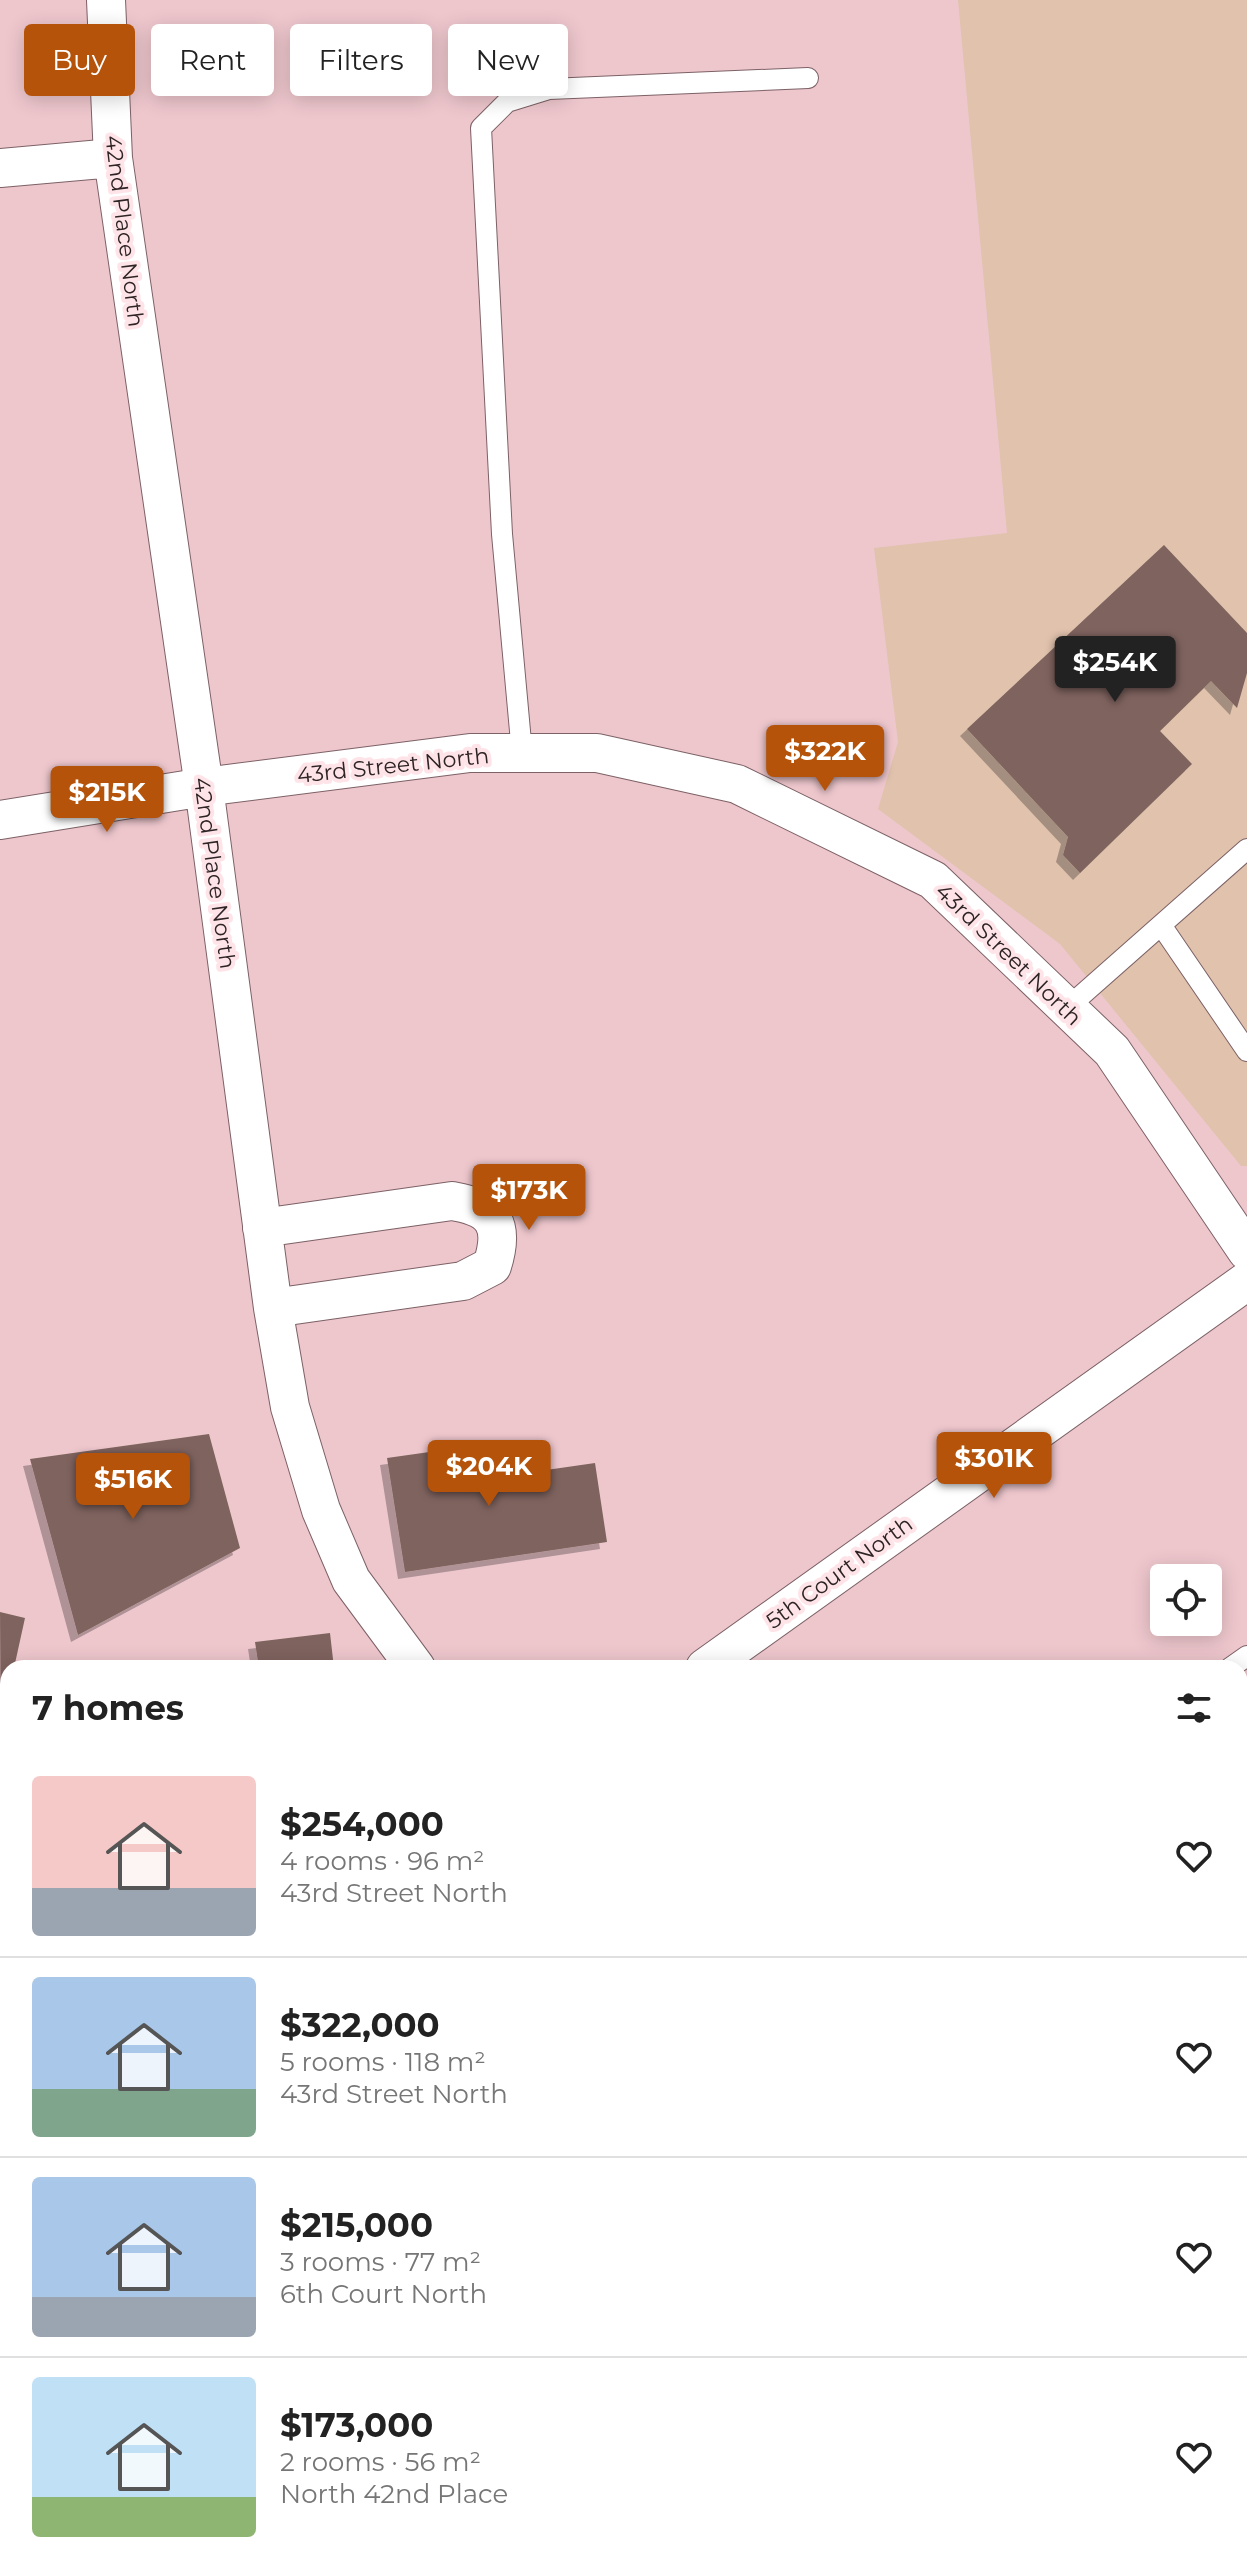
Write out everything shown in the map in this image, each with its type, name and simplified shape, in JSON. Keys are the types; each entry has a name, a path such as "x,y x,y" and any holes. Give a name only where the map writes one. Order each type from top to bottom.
{"street":[{"name":"42nd Place North","path":"106,0 113,158 204,787 273,1308 290,1407 321,1510 351,1580 410,1660"},
{"path":"0,168 113,158"},
{"name":"43rd Street North","path":"0,820 204,787 470,753 597,753 737,784 933,880 1112,1051 1242,1232"},
{"path":"262,1228 452,1201 478,1205 493,1218 500,1241 492,1266 463,1281 273,1308"},
{"name":"5th Court North","path":"716,1660 1247,1281"}],"lane":[{"path":"522,753 502,534 481,128 507,102 549,89 808,78"},
{"path":"1067,1008 1245,855"},
{"path":"1161,925 1247,1051"}],"shaded area":[{"path":"0,0 1247,0 1247,1660 0,1660"},
{"path":"958,0 1247,0 1247,1166 1241,1166 1060,944 878,809 898,742 874,548 1007,533"}],"building":[{"path":"1164,545 1247,633 1247,673 1237,708 1211,681 1160,731 1192,764 1080,873 1063,855 1068,837 967,729"},
{"path":"209,1434 240,1548 78,1635 30,1459"},
{"path":"493,1443 498,1477 595,1463 607,1542 405,1572 387,1458"},
{"path":"0,1612 25,1618 16,1660 0,1660"},
{"path":"330,1633 333,1660 258,1660 255,1642"}]}
